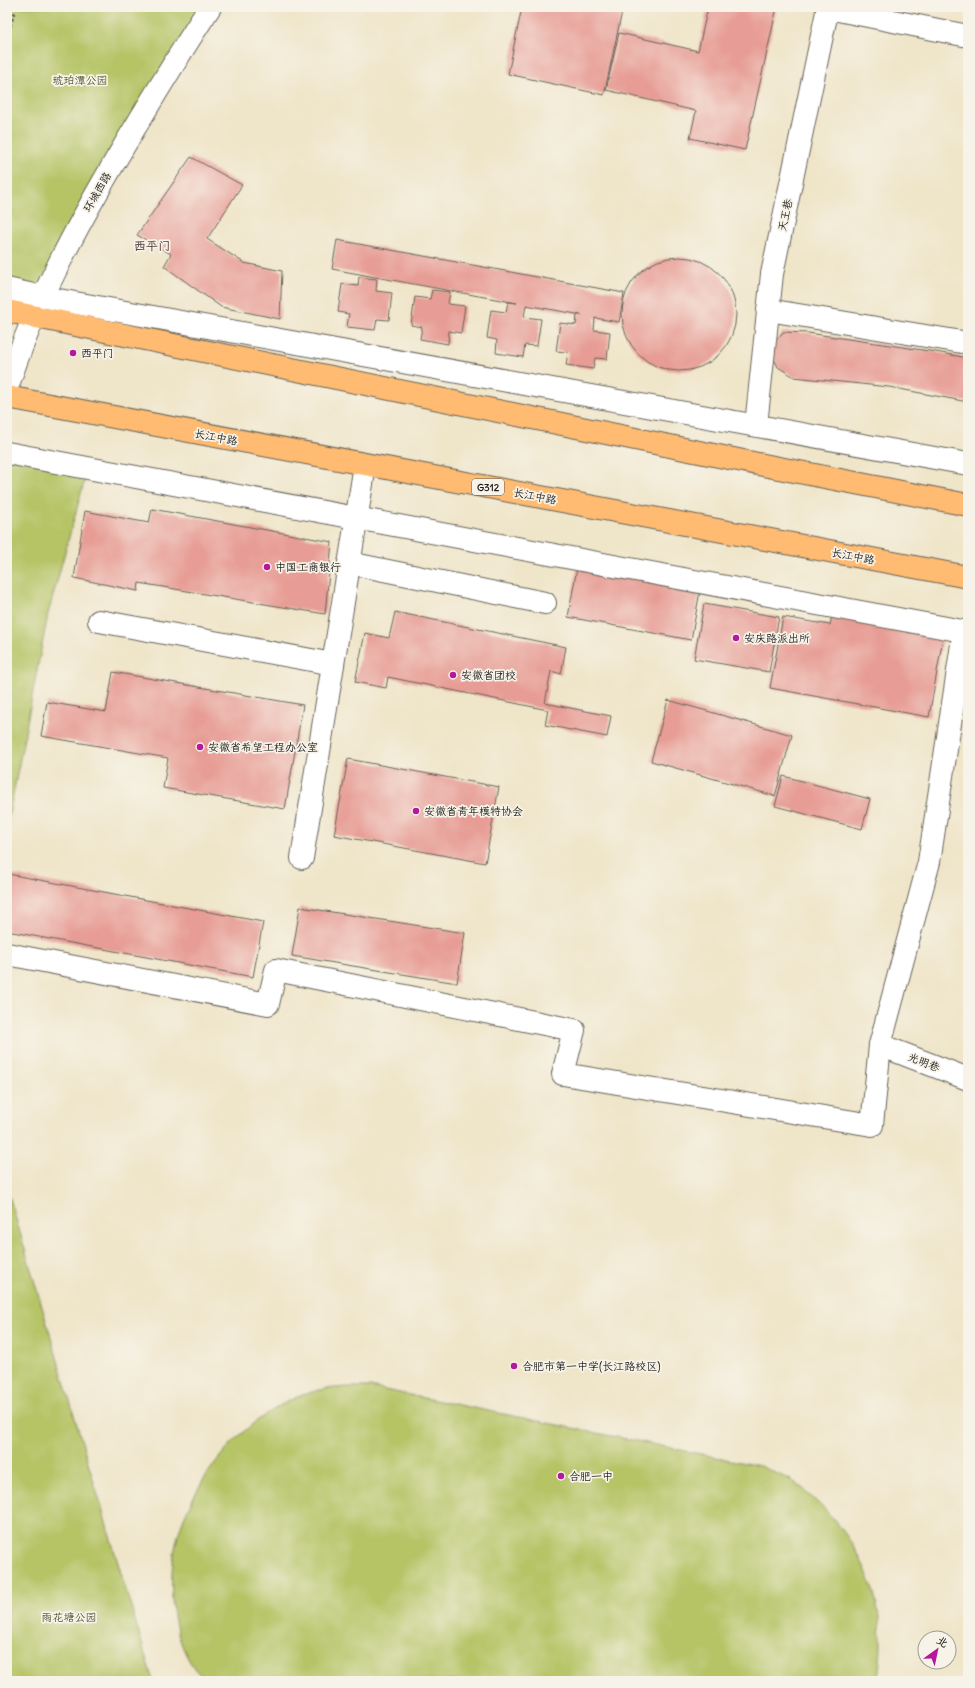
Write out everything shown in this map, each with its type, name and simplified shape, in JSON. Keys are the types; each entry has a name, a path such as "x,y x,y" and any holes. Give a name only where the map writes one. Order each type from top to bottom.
{"highway":[{"path":"26,309 753,463 968,505"},
{"name":"长江中路","path":"7,397 968,578"}],"street":[{"name":"环城西路","path":"7,388 17,359 26,309 175,60 210,7"},
{"path":"828,7 968,36"},
{"name":"天王巷","path":"756,425 772,274 828,7"},
{"path":"7,289 26,309 756,425 968,464"},
{"path":"768,310 968,343"},
{"path":"7,453 966,632 929,862 880,1045 872,1124 563,1074 574,1030 276,970 268,1004 7,954"},
{"path":"302,858 365,464"},
{"path":"350,563 545,602"},
{"path":"99,621 333,664"},
{"name":"光明巷","path":"880,1045 968,1079"}],"path":[{"path":"7,38 16,7"}],"green space":[{"name":"琥珀潭公园","path":"7,7 210,7 42,297 7,289"},
{"path":"7,453 88,468 48,614 7,826"},
{"name":"雨花塘公园","path":"7,1195 10,1199 153,1681 7,1681"},
{"path":"370,1387 760,1466 791,1480 809,1494 836,1522 862,1563 871,1585 881,1632 877,1681 207,1681 194,1668 185,1651 178,1633 173,1613 172,1571 175,1550 179,1531 193,1498 211,1468 233,1442 259,1419 278,1407 302,1395 323,1389"}],"building":[{"path":"522,7 623,7 604,95 508,74"},
{"path":"708,7 777,7 745,150 690,138 696,111 606,90 619,33 698,51"},
{"path":"191,157 242,185 207,239 244,263 282,271 280,319 221,307 164,266 171,254 137,235"},
{"path":"337,240 624,293 619,322 595,318 594,330 610,332 607,359 595,358 593,369 566,365 568,352 556,351 560,323 576,325 577,315 582,315 526,305 524,317 541,319 537,346 525,345 523,357 496,353 497,340 487,338 491,310 506,312 508,302 517,303 332,269"},
{"path":"679,257 690,258 701,262 719,274 731,292 735,303 735,325 731,336 719,354 701,366 690,370 679,371 668,370 657,366 639,354 627,336 623,325 622,314 623,303 627,292 639,274 657,262 668,258"},
{"path":"359,277 377,279 376,291 392,293 389,320 377,319 375,330 347,327 349,314 338,312 342,284 358,286"},
{"path":"432,290 450,292 448,304 465,306 461,333 449,331 448,344 420,339 422,327 411,325 415,297 430,299"},
{"path":"783,332 808,333 968,358 968,402 889,387 794,377 778,367 771,353 774,343"},
{"path":"152,509 332,542 325,614 139,583 138,591 74,578 85,511 149,523"},
{"path":"577,568 700,591 691,640 568,617"},
{"name":"安庆路派出所","path":"704,604 779,617 769,672 694,659"},
{"path":"833,611 944,632 929,717 770,688 783,617 830,625"},
{"name":"安徽省团校","path":"395,612 566,647 561,674 551,671 545,703 611,716 607,737 545,725 548,710 388,677 386,688 355,682 365,633 389,638"},
{"name":"安徽省希望工程办公室","path":"113,672 303,705 285,809 163,788 168,758 41,736 47,702 106,712"},
{"path":"668,700 792,735 775,796 651,761"},
{"name":"安徽省青年模特协会","path":"348,759 499,787 485,863 334,835"},
{"path":"783,776 870,799 862,829 775,806"},
{"path":"8,874 263,922 253,977 7,931"},
{"path":"300,907 465,933 457,983 292,956"}],"place":[{"name":"西平门","path":"73,353"},
{"name":"中国工商银行","path":"267,567"},
{"name":"安庆路派出所","path":"736,638"},
{"name":"安徽省团校","path":"453,675"},
{"name":"安徽省希望工程办公室","path":"200,747"},
{"name":"安徽省青年模特协会","path":"416,811"},
{"name":"合肥市第一中学(长江路校区)","path":"514,1366"},
{"name":"合肥一中","path":"561,1476"}],"district":[{"name":"西平门","path":"152,246"}]}
